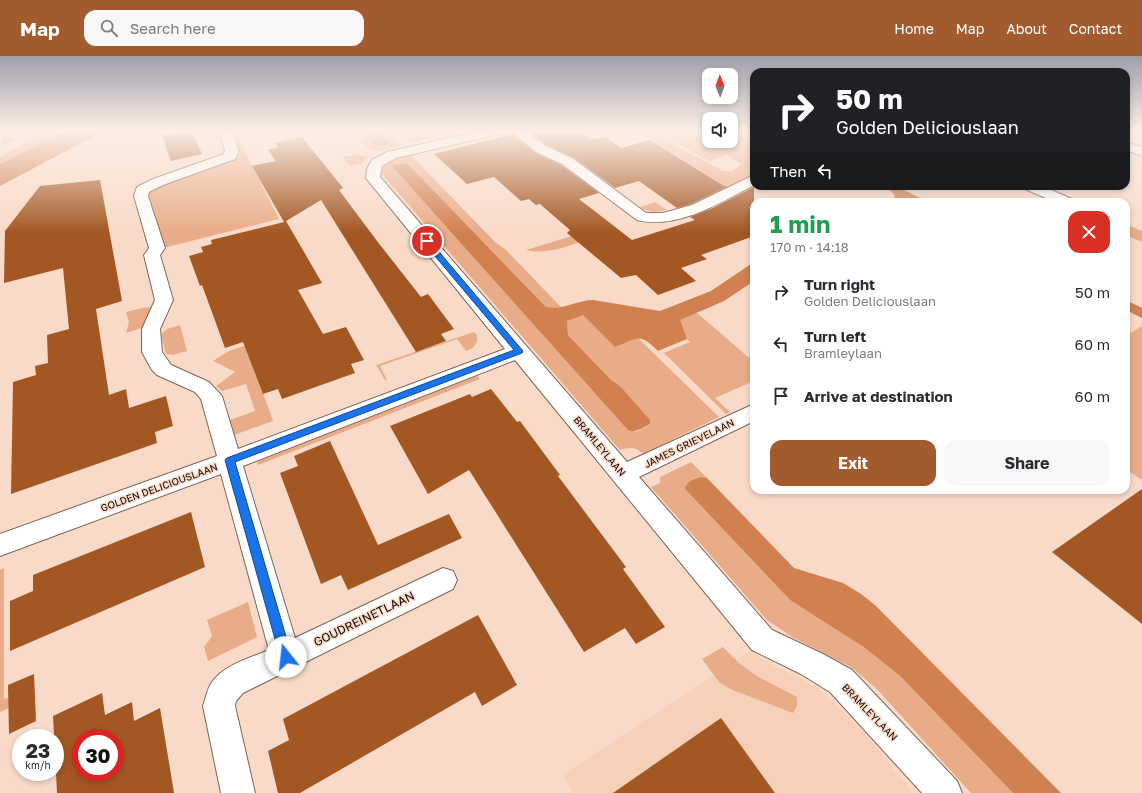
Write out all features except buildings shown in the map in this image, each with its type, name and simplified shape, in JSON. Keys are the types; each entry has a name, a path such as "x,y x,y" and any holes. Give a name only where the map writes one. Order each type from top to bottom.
{"street":[{"path":"209,164 158,182 142,190 141,196 157,248 152,255 164,300 151,329 152,352 159,365 164,370 202,387 211,396 286,657"},
{"name":"BRAMLEYLAAN","path":"376,164 373,169 373,178 762,640 812,664 841,681 945,793"},
{"path":"572,164 642,217 646,218 664,218 696,208 712,202 750,181"},
{"path":"1039,190 1058,198"},
{"name":"GOLDEN DELICIOUSLAAN","path":"0,545 519,351"},
{"name":"JAMES GRIEVELAAN","path":"623,474 750,414"},
{"name":"GOUDREINETLAAN","path":"238,793 219,706 222,694 232,682 443,580"}],"shaded area":[{"path":"0,164 41,164 0,186"},
{"path":"217,164 251,164 279,219 163,248 147,193 148,190"},
{"path":"387,164 402,164 393,167 636,432 650,425 619,385 611,380 568,335 567,322 569,319 583,314 595,327 635,339 638,338 719,417 643,454 632,448 620,450 382,174"},
{"path":"408,164 420,164 495,242 506,250 561,307 553,308 545,306"},
{"path":"408,164 545,306 557,308 593,300 660,311 711,291 750,265 750,284 724,301 680,320 687,339 658,351 646,341 638,338 615,347 583,315 567,321 568,335 611,380 619,385 650,420 650,424 631,431 628,430 392,166"},
{"path":"690,164 711,164 723,171 732,171 741,164 750,164 750,176 734,185 704,198 694,192 720,183"},
{"path":"889,190 904,190 920,198 894,198 895,196"},
{"path":"655,202 667,210 653,212 638,208"},
{"path":"1130,226 1142,231 1142,242 1130,237"},
{"path":"592,230 599,235 563,248 544,251 526,250"},
{"path":"1130,302 1142,308 1142,318 1130,312"},
{"path":"152,307 142,328 126,333 129,322 126,312"},
{"path":"696,312 750,359 750,383 715,398 730,412 726,414 664,353 690,342 687,339 679,320"},
{"path":"180,325 187,351 173,355 166,354 161,334 167,329"},
{"path":"1142,326 1142,480 1130,472 1130,334"},
{"path":"474,332 477,335 477,342 473,348 466,351 457,339 380,366 387,380 385,380 376,365"},
{"path":"246,345 273,421 234,435 230,420 255,411 246,384 222,391 216,386 235,372 213,361 229,351"},
{"path":"476,374 480,379 258,465 256,458"},
{"path":"691,462 707,478 701,477 685,489 790,600 865,648 900,676 1013,793 971,793 876,688 851,667 792,637 767,620 651,487 660,483 660,477"},
{"path":"701,477 707,478 794,568 843,583 875,605 1061,793 1013,793 900,676 865,648 790,600 685,489 690,481"},
{"path":"4,568 4,699 10,697 11,707 0,712 0,570"},
{"path":"248,602 257,637 208,661 204,647 212,636 207,620"},
{"path":"723,647 740,664 757,676 797,697 797,706 793,713 730,689 719,682 702,659"},
{"path":"751,651 767,662 815,686 862,730 913,793 573,793 563,775"}],"route":[{"path":"286,657 230,460 519,351 427,241"}]}
